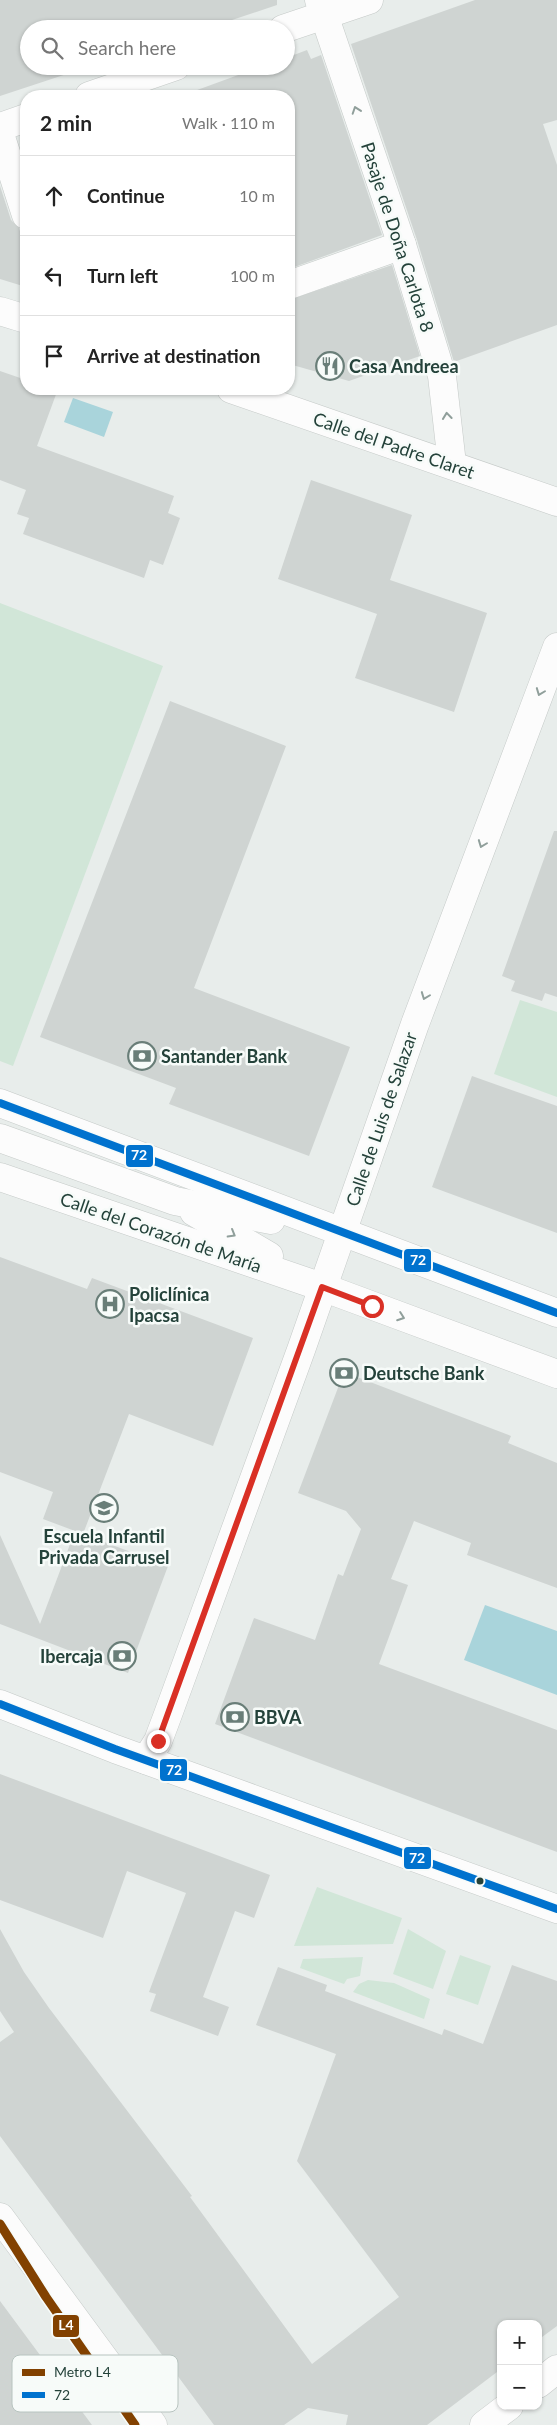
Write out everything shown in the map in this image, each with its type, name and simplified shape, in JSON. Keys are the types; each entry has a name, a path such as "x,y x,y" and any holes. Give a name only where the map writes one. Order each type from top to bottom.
{"street":[{"path":"295,22 321,7 368,0"},
{"name":"Pasaje de Doña Carlota 8","path":"321,7 402,246 442,376 452,464"},
{"path":"106,90 150,75"},
{"path":"0,127 20,120"},
{"path":"0,134 20,196"},
{"path":"295,283 402,246"},
{"path":"0,310 20,317"},
{"name":"Calle del Padre Claret","path":"249,395 557,502"},
{"name":"Calle de Luis de Salazar","path":"146,1760 158,1741 167,1717 342,1233 415,1024 557,647"},
{"name":"Calle del Corazón de María","path":"0,1103 557,1313"},
{"name":"Calle del Corazón de María","path":"0,1138 175,1201 342,1233"},
{"name":"Calle del Corazón de María","path":"0,1177 322,1287 557,1374"},
{"name":"Calle del Corazón de María","path":"175,1201 322,1287"},
{"path":"0,1704 146,1760 557,1909"},
{"path":"0,2217 102,2355"},
{"path":"542,2381 557,2369"},
{"path":"484,2425 504,2410"},
{"path":"143,2412 153,2425"}],"green space":[{"path":"0,603 163,666 13,1066 0,1061"},
{"path":"520,1000 557,1012 557,1097 494,1074"},
{"path":"317,1887 402,1918 393,1944 294,1946"},
{"path":"408,1929 446,1951 433,1989 393,1974"},
{"path":"460,1955 491,1966 478,2005 446,1994"},
{"path":"363,1957 360,1976 347,1979 344,1984 300,1968 303,1959"},
{"path":"368,1980 394,1983 430,1999 424,2019 353,1992 359,1984"}],"water":[{"path":"73,398 113,412 104,437 64,422"},
{"path":"485,1605 557,1631 557,1695 464,1660"}],"building":[{"path":"0,0 277,0 277,5 232,20 20,20 20,75 64,75 0,96"},
{"path":"475,0 557,0 557,120 543,124 557,165 557,325 454,362 417,240 351,44"},
{"path":"307,50 311,59 321,55 382,235 295,267 295,90 197,90 238,75 295,75 295,55"},
{"path":"0,186 11,220 20,231 20,285 0,279"},
{"path":"392,265 420,356 349,381 295,366 295,298"},
{"path":"0,371 20,378 20,395 56,395 37,446 174,496 168,513 180,518 163,565 150,560 144,578 23,534 29,518 17,514 26,490 0,480"},
{"path":"311,480 412,515 390,580 487,613 454,712 355,678 377,614 278,579"},
{"path":"170,701 286,746 194,988 350,1047 309,1156 169,1104 176,1088 40,1037"},
{"path":"554,831 557,831 557,997 545,993 542,1001 511,991 515,981 502,976"},
{"path":"472,1076 557,1106 557,1233 432,1187"},
{"path":"0,1257 87,1289 92,1278 253,1338 213,1446 129,1414 83,1534 168,1566 128,1673 0,1624 0,1535 40,1624 75,1531 43,1519 53,1492 0,1472"},
{"path":"344,1372 511,1436 508,1443 557,1463 557,1588 467,1555 471,1543 414,1521 391,1579 408,1585 379,1664 557,1730 557,1852 215,1724 254,1618 315,1640 338,1574 343,1576 361,1529 346,1511 298,1493"},
{"path":"0,1774 270,1875 254,1918 235,1911 203,1997 229,2007 218,2036 150,2011 156,1994 149,1992 186,1893 127,1871 103,1938 0,1900"},
{"path":"0,1929 24,1972 49,2008 192,2196 190,2197 312,2364 399,2297 297,2161 336,2054 256,2025 278,1967 327,1985 325,1991 442,2035 444,2029 483,2044 512,1965 557,1981 557,2326 542,2337 542,2320 497,2320 497,2372 427,2425 346,2425 348,2415 308,2408 284,2425 214,2425 178,2376 178,2355 162,2355 0,2136 0,2042 14,2032 0,2011"},
{"path":"0,2301 40,2355 12,2355 12,2412 82,2412 92,2425 0,2425"}],"metro line":[{"name":"L4","path":"0,2224 46,2297 86,2355"},
{"name":"L4","path":"126,2412 135,2425"}],"transit line":[{"name":"72","path":"0,1103 557,1313"},
{"name":"72","path":"0,1704 115,1749 557,1909"}],"place":[{"name":"Casa Andreea","path":"330,366"},
{"name":"Santander Bank","path":"142,1056"},
{"name":"Policlínica Ipacsa","path":"110,1304"},
{"name":"Deutsche Bank","path":"344,1373"},
{"name":"Escuela Infantil Privada Carrusel","path":"104,1508"},
{"name":"Ibercaja","path":"122,1656"},
{"name":"BBVA","path":"235,1717"}],"route":[{"path":"158,1741 322,1287 372,1306"}]}
